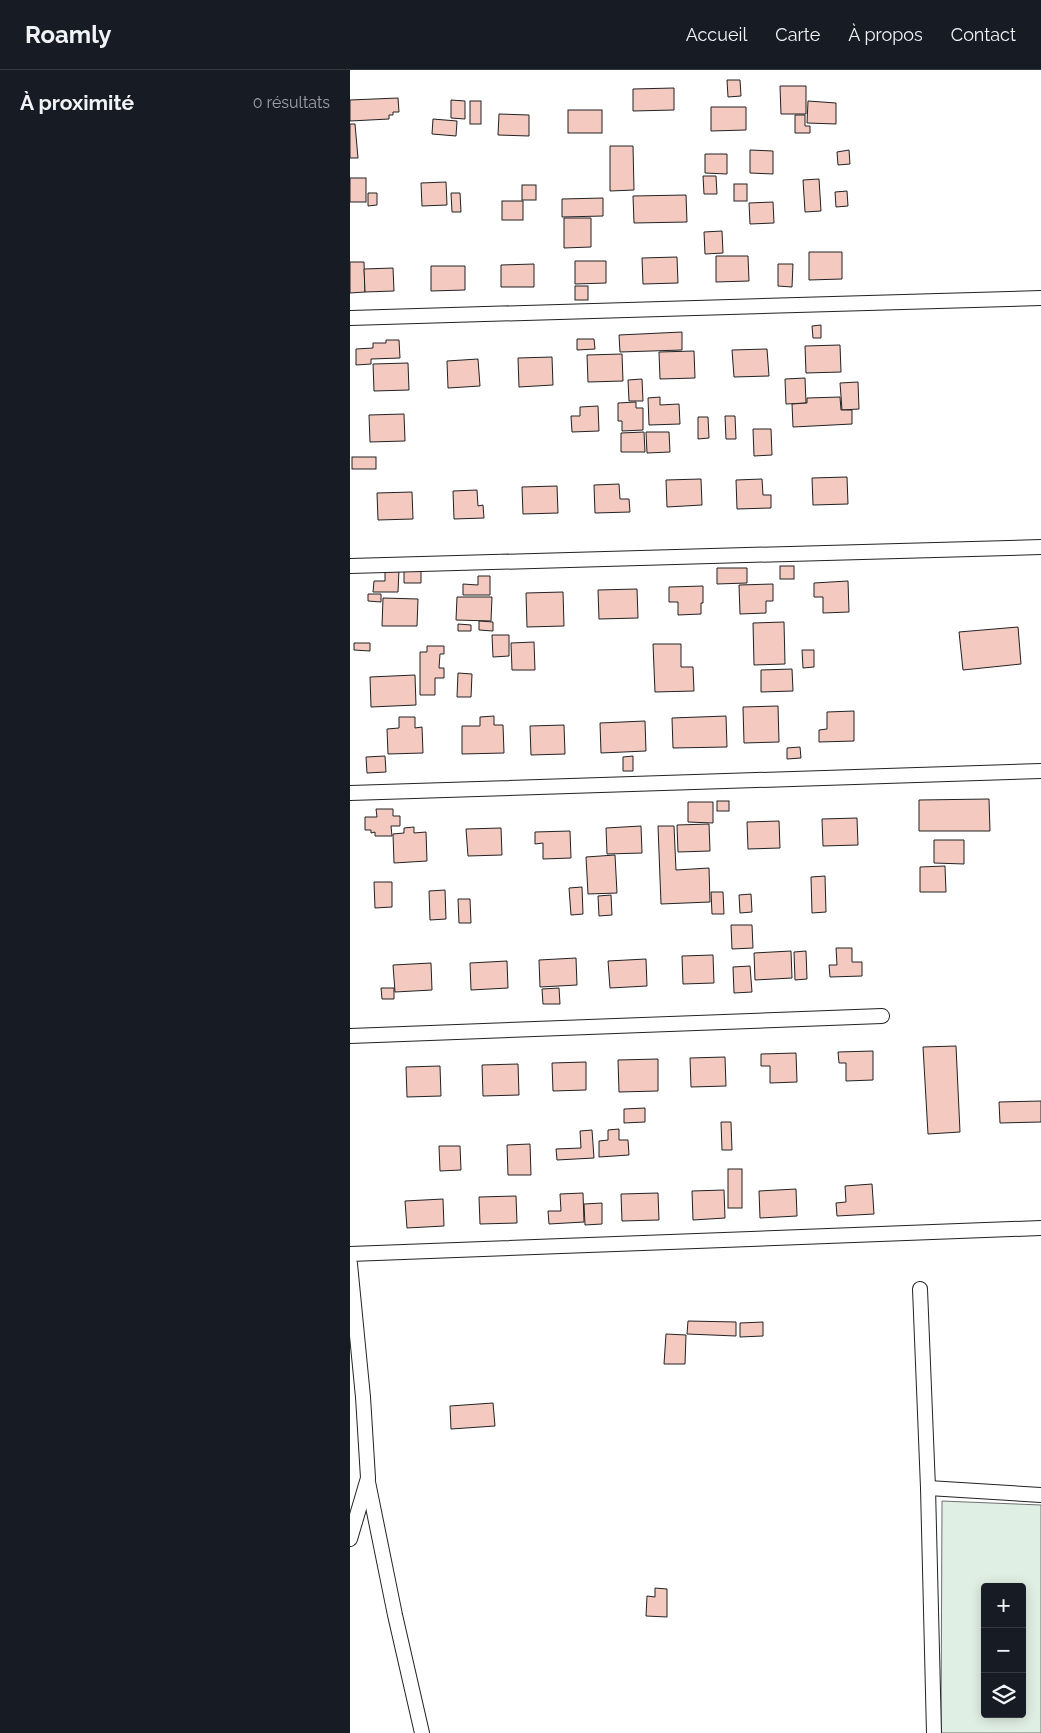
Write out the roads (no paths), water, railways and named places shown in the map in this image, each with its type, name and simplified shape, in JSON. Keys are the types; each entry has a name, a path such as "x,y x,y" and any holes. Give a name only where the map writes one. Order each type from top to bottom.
{"street":[{"path":"350,318 1041,298"},
{"path":"350,566 1041,547"},
{"path":"350,793 1041,771"},
{"path":"350,1036 882,1016"},
{"path":"350,1254 1041,1228"},
{"path":"350,1264 363,1397 368,1478 395,1616 422,1733"},
{"path":"920,1289 928,1488 934,1733"},
{"path":"350,1539 368,1478"},
{"path":"928,1488 1041,1495"}]}
